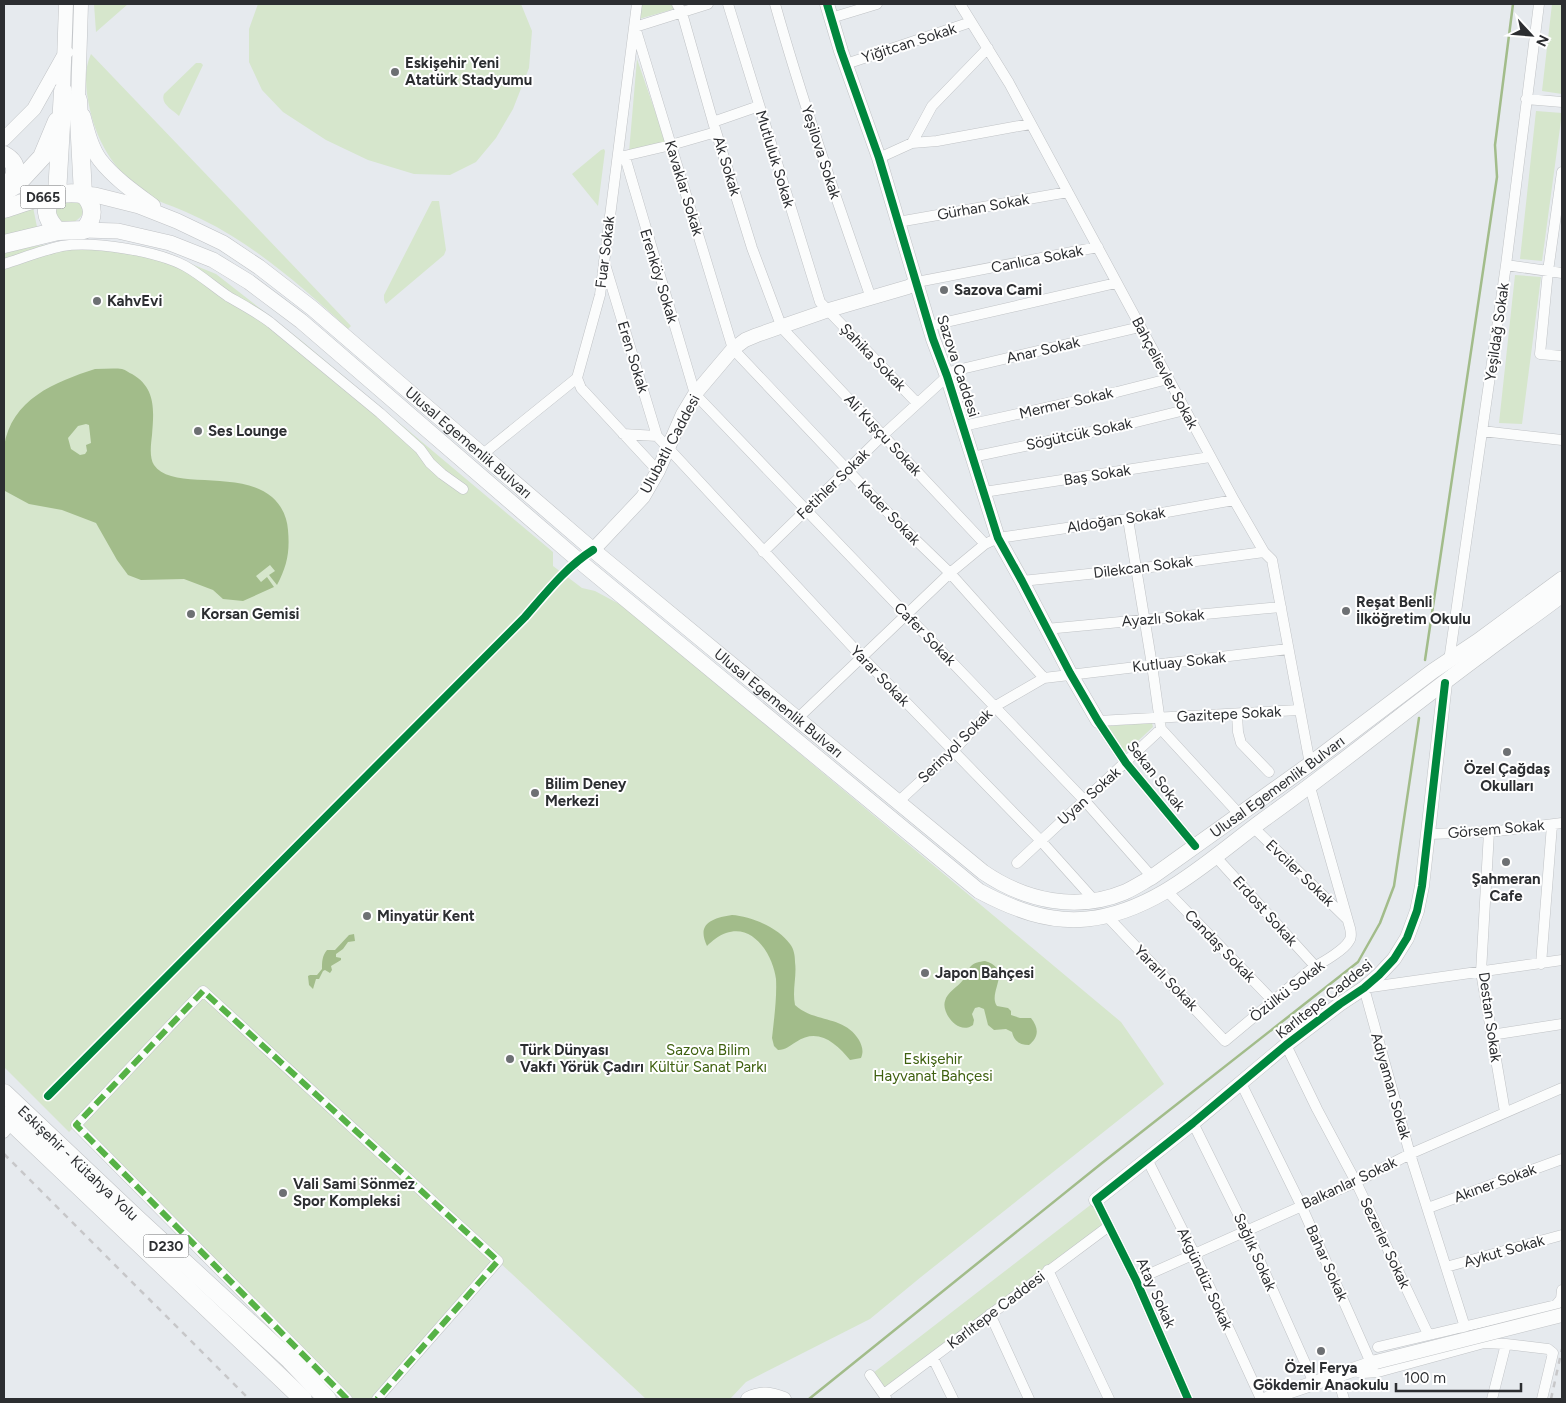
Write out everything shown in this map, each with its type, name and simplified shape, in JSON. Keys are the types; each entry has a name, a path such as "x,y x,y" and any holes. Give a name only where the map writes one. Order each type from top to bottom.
{"highway":[{"path":"4,192 17,184 42,157 71,95"},
{"path":"58,232 50,223 47,216 47,208 50,200 57,194 71,95"},
{"path":"71,95 83,194 91,204 92,211 92,218 84,230"},
{"path":"4,155 11,159 16,169 14,180 4,192"},
{"name":"Ulusal Egemenlik Bulvarı","path":"4,209 57,194 83,194"},
{"name":"Ulusal Egemenlik Bulvarı","path":"4,244 58,232 84,230"},
{"name":"Eskişehir - Kütahya Yolu","path":"4,1093 290,1360 328,1399"},
{"name":"Eskişehir - Kütahya Yolu","path":"7,1124 303,1399"}],"main road":[{"path":"71,95 99,159 126,186 177,221"},
{"name":"Ulusal Egemenlik Bulvarı","path":"83,194 95,195 138,206 177,221 223,243 259,268 312,308 593,550 983,872 1001,885 1047,900 1068,902 1094,900 1124,892 1152,878 1562,579"},
{"name":"Ulusal Egemenlik Bulvarı","path":"84,230 118,231 170,243 213,260 249,282 301,321 578,560 979,891 1028,913 1056,919 1087,919 1130,909 1167,891 1310,787 1486,651 1562,595"},
{"path":"1310,764 1310,787"}],"street":[{"path":"66,4 66,52 71,95"},
{"path":"71,95 81,4"},
{"name":"Fuar Sokak","path":"577,378 600,295 621,157 637,4"},
{"path":"635,27 679,8 708,4"},
{"name":"Mutluluk Sokak","path":"728,4 820,302 829,310"},
{"name":"Yeşilova Sokak","path":"775,4 824,163 871,298"},
{"name":"Sazova Caddesi","path":"827,4 879,158 929,326 947,376 998,538 1070,674 1098,722"},
{"path":"831,18 878,4"},
{"name":"Bahçelievler Sokak","path":"960,4 1009,83 1210,457 1264,552 1272,560 1310,764"},
{"name":"Yeşildağ Sokak","path":"1449,660 1506,265 1539,4"},
{"name":"Ak Sokak","path":"679,8 712,122 752,248 782,328"},
{"name":"Yiğitcan Sokak","path":"846,64 971,22"},
{"name":"Kavaklar Sokak","path":"635,27 733,349"},
{"path":"912,143 932,106 988,48"},
{"path":"4,139 34,109 66,52"},
{"path":"1526,100 1562,102"},
{"path":"712,122 758,106"},
{"path":"879,158 912,143 937,141 1030,124"},
{"path":"621,157 716,132"},
{"name":"Erenköy Sokak","path":"621,157 694,394"},
{"path":"1562,172 1548,271 1540,354 1562,356"},
{"name":"Gürhan Sokak","path":"898,222 1068,192"},
{"path":"4,264 63,246 100,245 158,256 184,265 271,323 380,413 420,449 436,469 463,489"},
{"name":"Canlıca Sokak","path":"917,282 1098,247"},
{"name":"Eren Sokak","path":"604,261 657,436 668,450"},
{"path":"1506,265 1562,273"},
{"name":"Ulubatlı Caddesi","path":"593,550 643,496 658,471 694,394 733,349 745,340 757,335 782,328 829,310 908,287 917,282"},
{"path":"929,326 1116,283"},
{"name":"Şahika Sokak","path":"829,310 917,403"},
{"name":"Anar Sokak","path":"947,376 953,371 1140,327"},
{"name":"Ali Kuşçu Sokak","path":"782,328 985,544"},
{"name":"Kader Sokak","path":"733,349 893,518 950,573 1044,678"},
{"name":"Fetihler Sokak","path":"763,552 883,435 947,376"},
{"path":"483,454 577,378 581,388 658,471"},
{"name":"Mermer Sokak","path":"963,426 1168,379"},
{"name":"Cafer Sokak","path":"694,394 1085,801 1152,878"},
{"name":"Sögütcük Sokak","path":"972,457 1120,426 1185,410"},
{"path":"1482,431 1562,440"},
{"path":"623,434 657,436"},
{"name":"Yarar Sokak","path":"668,450 863,658 1041,841 1094,900"},
{"name":"Baş Sokak","path":"984,492 1210,457"},
{"name":"Aldoğan Sokak","path":"797,719 950,573 985,544 998,538 1128,519 1234,500"},
{"path":"1128,519 1161,729 1240,815"},
{"name":"Dilekcan Sokak","path":"1022,581 1136,569 1264,552"},
{"name":"Ayazlı Sokak","path":"1046,629 1281,607"},
{"name":"Kutluay Sokak","path":"1070,674 1288,649"},
{"name":"Serinyol Sokak","path":"898,802 952,751 994,707 1044,678 1070,674"},
{"name":"Karlıtepe Caddesi","path":"1096,1200 1193,1123 1286,1045 1364,988 1394,959 1406,938 1417,911 1422,886 1445,683"},
{"name":"Gazitepe Sokak","path":"1098,722 1299,710"},
{"path":"1237,714 1238,732 1242,743 1269,772"},
{"name":"Sekan Sokak","path":"1098,722 1126,763 1195,846"},
{"name":"Uyan Sokak","path":"1017,863 1161,729"},
{"path":"1310,787 1347,919"},
{"path":"1541,964 1557,824"},
{"name":"Görsem Sokak","path":"1429,834 1489,832 1557,824"},
{"name":"Evciler Sokak","path":"1253,827 1347,919"},
{"name":"Destan Sokak","path":"1489,832 1482,972 1505,1112"},
{"name":"Erdost Sokak","path":"1215,856 1315,966"},
{"name":"Candaş Sokak","path":"1167,891 1273,1001"},
{"name":"Yararlı Sokak","path":"1106,915 1225,1041"},
{"name":"Özülkü Sokak","path":"1225,1041 1315,966 1324,963 1349,942 1351,935 1347,919"},
{"path":"1364,988 1562,960"},
{"name":"Adıyaman Sokak","path":"1364,988 1410,1154 1471,1346"},
{"path":"347,1399 76,1125 203,991 498,1261 377,1399"},
{"path":"1491,1035 1562,1024"},
{"name":"Sezerler Sokak","path":"1286,1045 1356,1182 1428,1334"},
{"name":"Bahar Sokak","path":"1241,1083 1301,1205 1374,1362"},
{"name":"Balkanlar Sokak","path":"1136,1280 1356,1182 1410,1154 1562,1088"},
{"name":"Sağlık Sokak","path":"1193,1123 1246,1230 1314,1383"},
{"name":"Akıner Sokak","path":"1428,1208 1562,1158"},
{"name":"Akgündüz Sokak","path":"1147,1160 1194,1253 1261,1399"},
{"name":"Atay Sokak","path":"1096,1200 1136,1280 1188,1399"},
{"name":"Karlıtepe Caddesi","path":"885,1397 990,1314 1109,1226"},
{"name":"Aykut Sokak","path":"1446,1267 1562,1235"},
{"path":"1048,1270 1109,1399"},
{"path":"1378,1347 1556,1305 1561,1299 1562,1290"},
{"path":"990,1314 1029,1399"},
{"path":"1267,1399 1374,1362 1562,1315"},
{"path":"1352,1370 1363,1373 1378,1372 1484,1343 1548,1349 1553,1353 1542,1399"},
{"path":"1492,1399 1506,1344"},
{"path":"933,1358 953,1399"},
{"path":"870,1375 885,1397"},
{"path":"1337,1375 1344,1399"},
{"path":"748,1399 757,1394 772,1395 784,1399"}],"green space":[{"path":"94,4 128,4 96,32"},
{"name":"Eskişehir Yeni Atatürk Stadyumu","path":"258,4 521,4 532,31 529,68 513,109 496,138 476,162 450,175 414,174 368,160 326,140 283,112 262,90 249,62 249,29"},
{"path":"641,4 672,4 674,9 639,19"},
{"path":"1552,4 1562,4 1562,94 1542,91"},
{"path":"91,54 351,326 348,329 299,285 246,245 209,223 152,198 127,179 104,147 94,123 86,89 87,67"},
{"path":"637,59 666,143 629,152"},
{"path":"196,63 203,65 179,116 165,104 164,94"},
{"path":"1536,111 1562,113 1542,261 1520,259"},
{"path":"604,149 605,151 598,206 572,174"},
{"path":"70,199 80,203 84,210 82,215 75,221 61,221 54,213 56,207 59,203"},
{"path":"432,201 439,201 446,250 444,255 386,304 384,295"},
{"path":"33,207 37,227 4,235 4,216"},
{"name":"Sazova Bilim Kültür Sanat Parkı","path":"61,242 167,254 216,274 303,342 553,552 553,566 582,588 595,591 623,606 1121,1022 1164,1084 870,1319 746,1382 730,1399 646,1399 498,1261 377,1399 347,1399 75,1126 69,1132 4,1067 4,254 13,250"},
{"path":"1515,275 1541,277 1522,424 1499,423"},
{"path":"1152,723 1153,727 1125,753 1107,726"},
{"path":"1093,1203 1105,1225 885,1389 873,1373"}],"shaded area":[{"path":"95,369 122,369 132,374 146,386 153,408 151,458 154,465 163,473 175,477 242,484 258,489 276,500 285,516 289,538 287,559 277,585 269,575 275,571 270,565 256,576 261,582 267,577 274,587 243,601 223,599 213,590 184,579 141,580 128,575 117,560 96,523 62,510 29,504 5,491 4,447 8,430 16,416 25,405 50,387","holes":["89,425 91,443 86,445 87,451 85,454 80,455 71,449 68,438 78,426"]},
{"path":"732,915 756,920 772,928 785,938 791,946 794,955 795,1005 811,1015 837,1023 853,1032 862,1046 861,1058 850,1060 833,1043 826,1039 812,1036 781,1050 774,1046 772,1038 776,979 771,961 766,952 753,937 745,933 736,931 726,933 713,940 707,946 704,938 705,927 708,923"},
{"path":"354,934 355,941 348,942 336,954 336,957 341,958 341,960 331,966 332,970 330,973 325,970 323,971 319,979 316,979 313,989 309,985 308,976 317,975 322,969 323,957 327,950 335,950 349,935"},
{"path":"985,961 998,970 999,976 995,994 997,1006 1008,1008 1011,1011 1011,1015 1020,1018 1031,1018 1034,1022 1037,1032 1035,1039 1029,1045 1018,1042 1012,1032 1006,1029 994,1030 988,1025 984,1009 979,1007 975,1008 972,1014 973,1025 967,1028 956,1025 948,1016 944,1006 948,995 961,983 971,966"}],"waterway":[{"path":"1425,660 1497,177 1495,145 1513,4"},
{"path":"809,1399 1102,1163 1358,962 1380,923 1394,886 1419,718"}],"railway":[{"path":"4,1154 249,1399"},
{"path":"1551,1399 1562,1349"}],"marked path":[{"path":"347,1399 76,1125 203,991 498,1261 377,1399"}],"cycle path":[{"path":"827,4 841,51 879,158 933,339 947,376 998,538 1070,673 1098,721 1126,763 1195,846"},
{"path":"48,1096 525,617 565,572 593,550"},
{"path":"1188,1399 1136,1280 1096,1200 1193,1123 1286,1045 1364,988 1394,959 1407,938 1417,911 1422,886 1445,683"}],"place":[{"name":"Eskişehir Yeni Atatürk Stadyumu","path":"395,72"},
{"name":"Sazova Cami","path":"944,290"},
{"name":"KahvEvi","path":"97,301"},
{"name":"Ses Lounge","path":"198,431"},
{"name":"Reşat Benli İlköğretim Okulu","path":"1346,611"},
{"name":"Korsan Gemisi","path":"191,614"},
{"name":"Özel Çağdaş Okulları","path":"1507,752"},
{"name":"Bilim Deney Merkezi","path":"535,793"},
{"name":"Şahmeran Cafe","path":"1506,862"},
{"name":"Minyatür Kent","path":"367,916"},
{"name":"Japon Bahçesi","path":"925,973"},
{"name":"Türk Dünyası Vakfı Yörük Çadırı","path":"510,1059"},
{"name":"Vali Sami Sönmez Spor Kompleksi","path":"283,1193"},
{"name":"Özel Ferya Gökdemir Anaokulu","path":"1321,1351"}],"park label":[{"name":"Eskişehir Hayvanat Bahçesi","path":"933,1068"}]}
